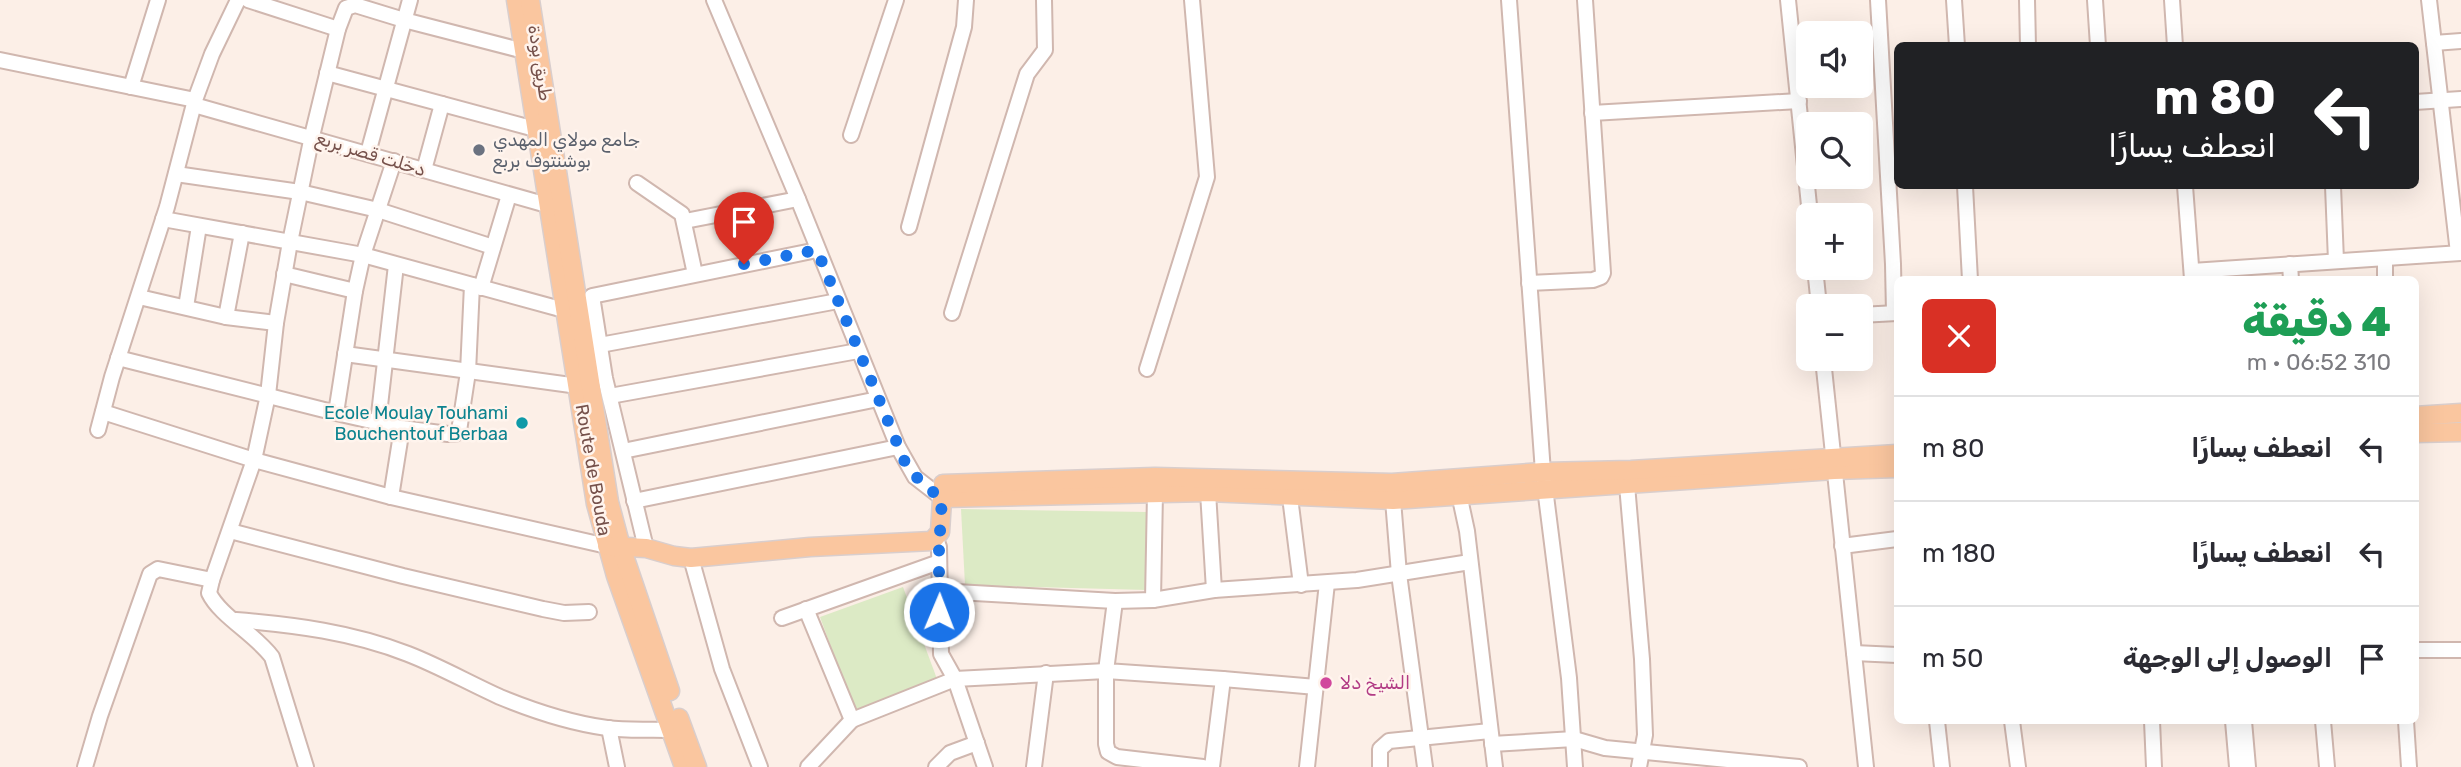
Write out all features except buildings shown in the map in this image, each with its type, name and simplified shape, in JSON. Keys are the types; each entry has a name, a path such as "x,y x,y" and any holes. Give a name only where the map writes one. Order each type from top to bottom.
{"main road":[{"name":"طريق بودة","path":"516,0 535,129 555,207"},
{"name":"طريق بودة","path":"530,0 555,207"},
{"name":"Route de Bouda","path":"555,207 564,310 596,504 697,767"},
{"name":"Route de Bouda","path":"555,207 609,502 614,546 684,767"},
{"path":"2419,416 2461,413"},
{"path":"2419,433 2461,432"},
{"path":"942,491 1155,477 1392,483 1544,481 1627,485 1833,464 1894,454"},
{"path":"942,491 1208,492 1393,500 1459,494 1630,470 1833,464 1894,468"},
{"path":"614,546 646,548 691,558 810,547 926,542 936,539 940,532 942,491"}],"street":[{"path":"131,87 158,0"},
{"path":"98,430 163,219 194,102 207,64 237,0"},
{"path":"248,0 338,29"},
{"path":"368,153 410,0"},
{"path":"714,0 907,467 927,488 942,491"},
{"path":"851,135 896,0"},
{"path":"909,227 964,27 966,0"},
{"path":"952,313 1027,74 1045,50 1044,0"},
{"path":"1147,369 1207,177 1192,0"},
{"path":"1509,0 1544,481 1575,767"},
{"path":"1529,284 1593,280 1601,277 1585,0"},
{"path":"1788,0 1809,203"},
{"path":"1878,0 1891,94 1895,276"},
{"path":"1954,0 1956,42"},
{"path":"2027,0 2028,42"},
{"path":"2095,0 2098,42"},
{"path":"2172,0 2175,42"},
{"path":"2185,189 2192,275 2244,274 2290,264 2460,253 2430,0"},
{"path":"306,767 272,657 209,593 254,460 268,395 276,324 290,242 338,29 344,11 351,5 524,51"},
{"path":"2434,43 2461,41"},
{"name":"دخلت قصر بربع","path":"0,61 194,102 555,207"},
{"path":"327,73 535,129"},
{"path":"2419,102 2461,99"},
{"path":"1592,113 1799,101"},
{"path":"424,170 442,104"},
{"path":"336,413 363,255 394,161"},
{"path":"176,174 300,192 378,210 493,247"},
{"path":"638,183 679,210 685,221 695,274"},
{"path":"1965,189 1970,276"},
{"path":"2333,189 2336,261"},
{"path":"118,358 377,423 455,434 459,431 468,372 476,287 493,247 509,195"},
{"path":"685,221 798,199"},
{"path":"163,219 363,255 564,310"},
{"path":"186,307 199,226"},
{"path":"226,317 242,233"},
{"path":"646,548 610,396 592,302 594,294 817,250"},
{"path":"2385,259 2385,276"},
{"path":"2290,264 2291,276"},
{"path":"377,423 396,265"},
{"path":"284,274 355,291"},
{"path":"139,297 226,317 276,324"},
{"path":"600,345 838,300"},
{"path":"1873,314 1894,313"},
{"path":"610,396 858,351"},
{"path":"345,354 578,386"},
{"path":"1825,371 1866,767"},
{"path":"623,451 878,399"},
{"path":"103,412 254,460 391,497 614,546"},
{"path":"391,497 402,428"},
{"path":"634,501 898,447"},
{"path":"1627,485 1642,659 1645,735 1639,767"},
{"path":"1208,492 1214,590"},
{"path":"1153,600 1155,493"},
{"path":"1459,494 1467,531 1495,767"},
{"path":"1290,497 1301,585"},
{"path":"1393,500 1399,574 1425,767"},
{"path":"230,531 543,609 564,613 589,612"},
{"path":"936,539 939,547 941,654 955,679 985,767"},
{"path":"1842,546 1894,539"},
{"path":"691,558 722,670 760,767"},
{"path":"782,618 939,562"},
{"path":"939,591 1115,601 1153,600 1214,590 1327,583 1470,562"},
{"path":"85,767 150,574 158,569 212,580"},
{"path":"1307,767 1327,583"},
{"path":"1115,601 1106,671 1106,744 1111,755 1203,767"},
{"path":"806,608 852,720"},
{"path":"236,620 303,626 358,638 409,654 542,713 609,728 671,730"},
{"path":"2419,650 2461,650"},
{"path":"1854,653 1894,655"},
{"path":"808,767 852,720 955,679 1106,671 1316,687"},
{"path":"1034,767 1046,673"},
{"path":"1212,767 1223,679"},
{"path":"1937,724 1942,767"},
{"path":"2012,724 2018,767"},
{"path":"2152,724 2154,767"},
{"path":"2233,724 2237,767"},
{"path":"2244,724 2248,767"},
{"path":"2323,724 2327,767"},
{"path":"2406,724 2409,767"},
{"path":"609,728 617,767"},
{"path":"1380,767 1380,749 1389,741 1491,737 1574,739 1605,748 1799,767"},
{"path":"936,767 950,753 976,743"}],"green space":[{"path":"961,509 1148,512 1147,590 965,585"},
{"path":"903,587 937,679 854,710 820,617"}],"place":[{"name":"جامع مولاي المهدي بوشنتوف بربع","path":"479,150"},
{"name":"Ecole Moulay Touhami Bouchentouf Berbaa","path":"522,423"},
{"name":"الشيخ دلا","path":"1326,683"}],"route":[{"path":"744,264 817,250 907,467 927,488 942,498 940,532 936,539 939,547 939,612"}]}
